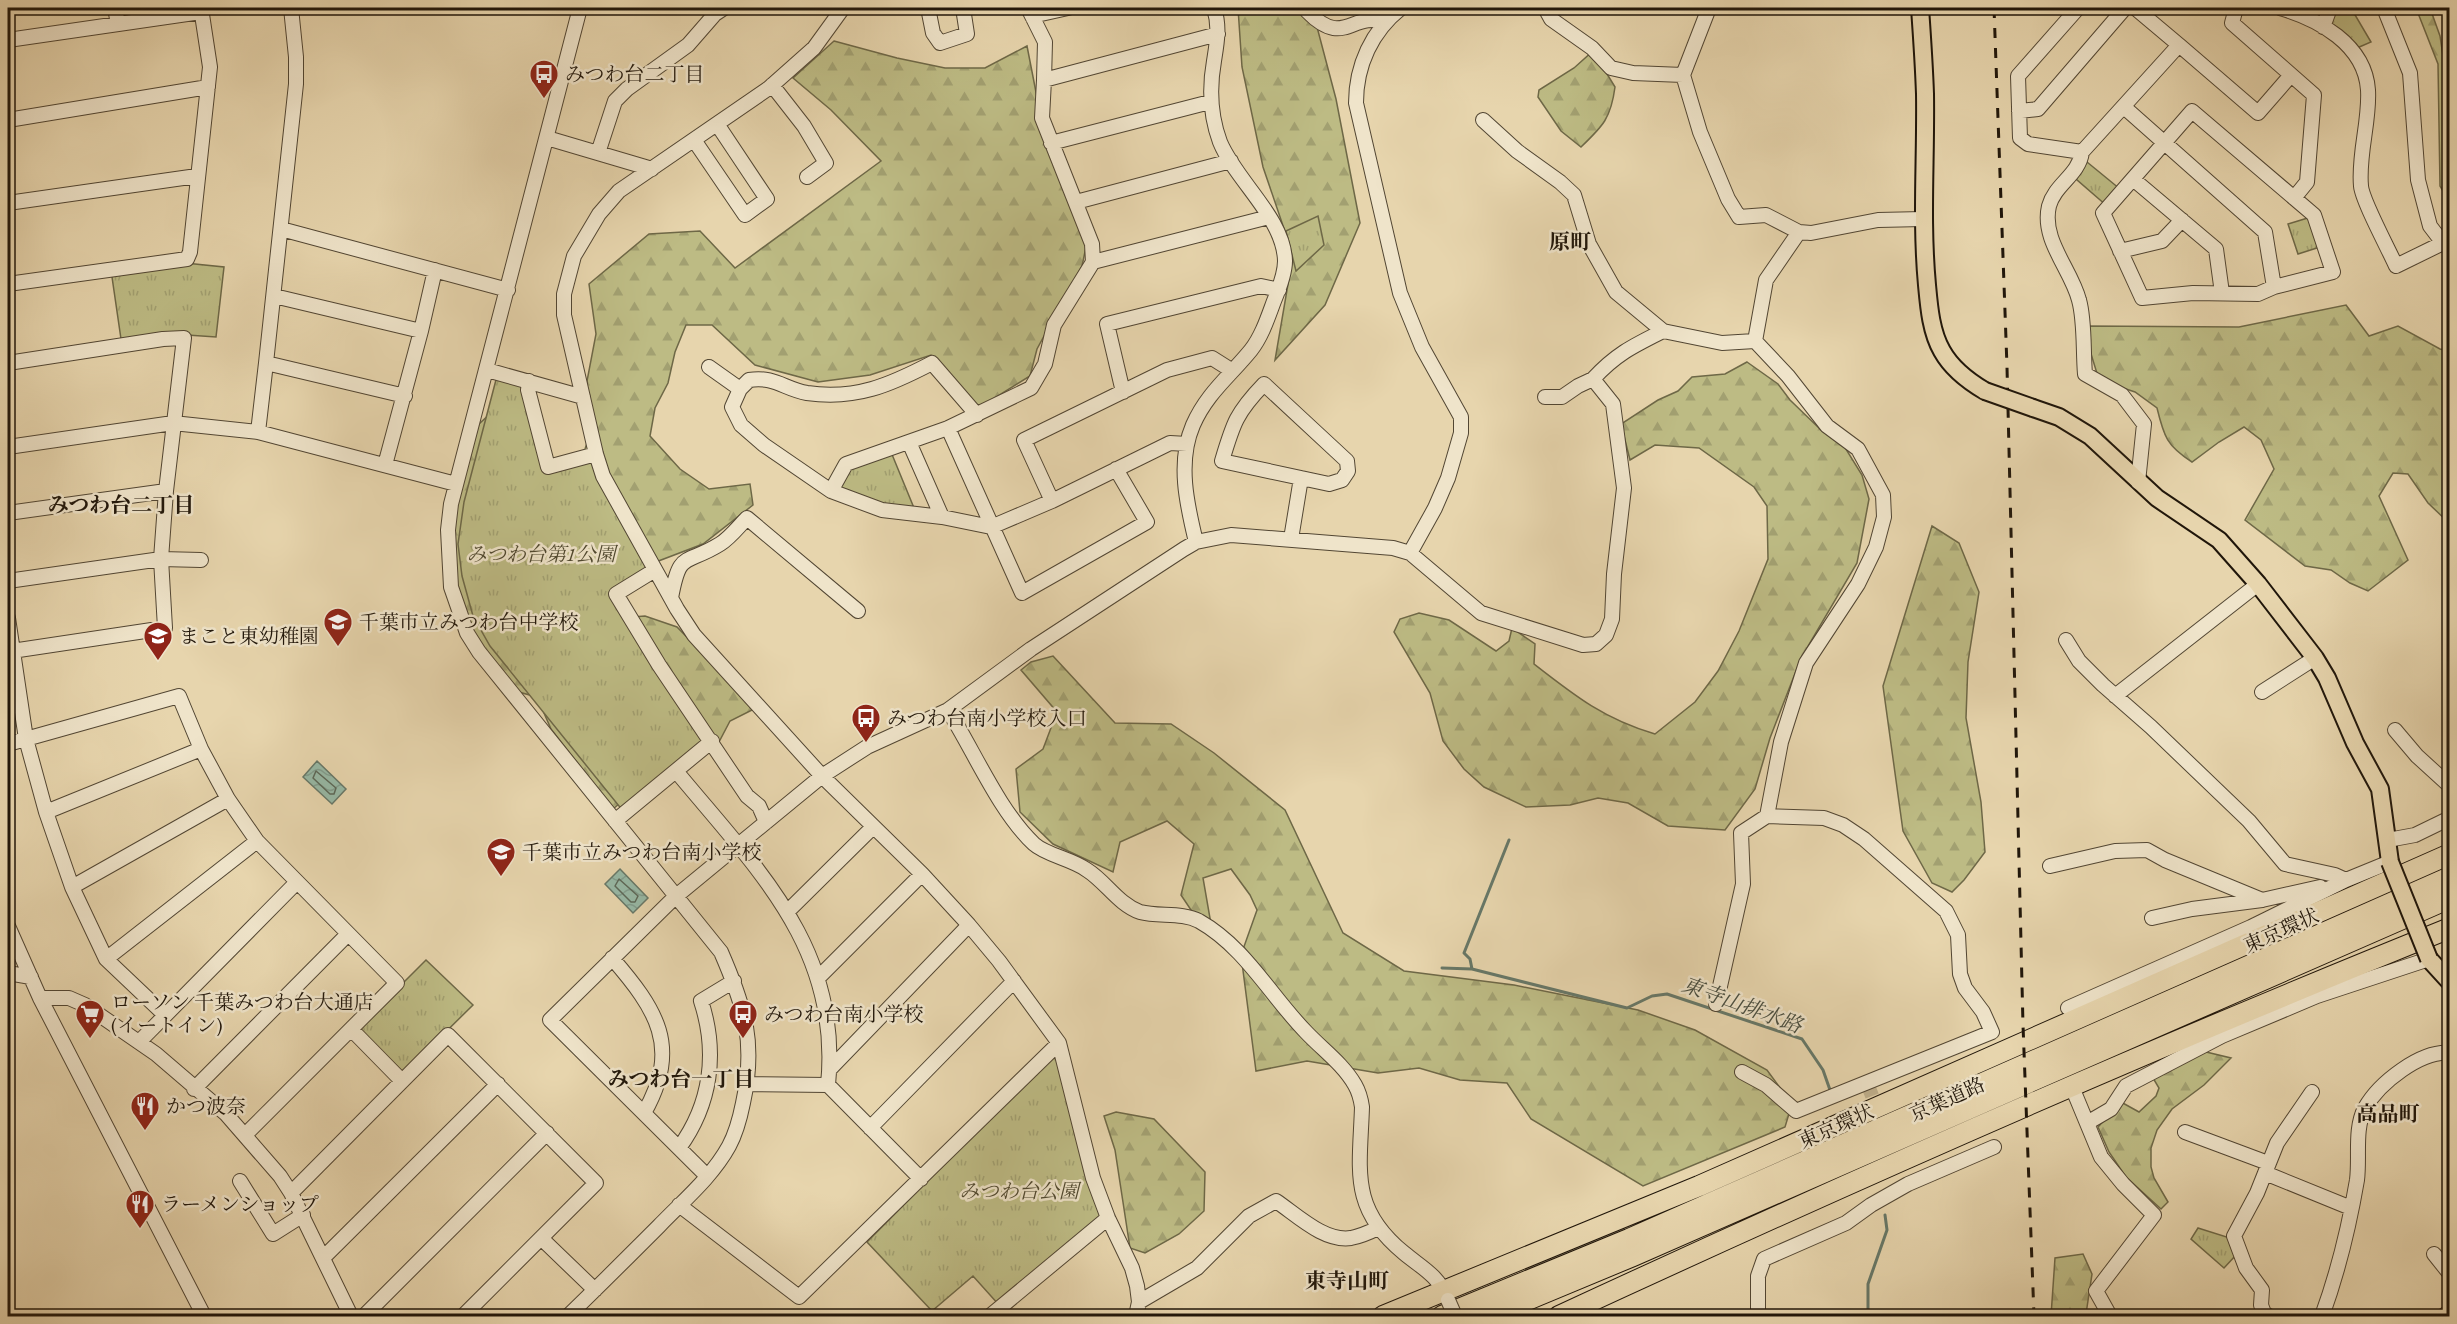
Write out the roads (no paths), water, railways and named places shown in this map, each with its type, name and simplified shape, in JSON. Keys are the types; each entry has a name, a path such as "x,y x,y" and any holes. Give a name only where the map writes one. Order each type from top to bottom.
{"highway":[{"name":"東京環状","path":"1383,1317 1445,1302 1709,1182 2450,854"},
{"name":"京葉道路","path":"1445,1302 1629,1239 2450,877"},
{"name":"京葉道路","path":"1490,1317 2450,898"},
{"path":"1559,1317 1760,1224 2072,1087 2450,928"}],"main road":[{"path":"1920,8 1925,93 1923,219 1926,271 1933,328 1942,351 1953,367 1967,380 1985,391 2076,426 2090,436 2157,498 2219,540 2258,584 2315,658 2355,744 2380,789 2390,862 2428,959 2450,982"}],"street":[{"path":"115,8 118,24"},
{"path":"258,432 296,84 291,8"},
{"path":"568,1317 680,1205 707,1176 729,1146 739,1120 750,1068 749,1037 734,981 721,952 506,686 467,633 451,587 448,530 456,484 580,8"},
{"path":"598,153 615,101 627,89 688,45 715,14 724,8"},
{"path":"843,8 814,48 772,85 619,191 599,214 574,256 564,294 564,315 596,454 612,496 694,635 822,776 922,874 969,925 1014,981 1059,1043 1093,1178 1108,1218 1132,1268 1139,1302 1136,1317"},
{"path":"928,8 933,33 940,43 967,34 963,8"},
{"path":"831,491 846,464 948,429 1031,388 1045,364 1054,325 1093,262 1092,244 1042,118 1045,42 1030,12 1068,8"},
{"path":"1196,542 1187,503 1185,481 1187,444 1192,426 1212,392 1259,338 1279,290 1285,262 1276,228 1231,161 1217,132 1210,102 1218,34 1218,20 1214,8"},
{"path":"1401,8 1385,22 1371,42 1361,64 1356,85 1356,103 1400,294 1422,347 1461,417 1461,433 1448,478 1436,508 1410,553"},
{"path":"1545,8 1551,19 1592,48 1611,68 1633,73 1683,75"},
{"path":"1709,8 1683,75 1700,132 1728,199 1739,217 1766,215 1798,232 1811,233 1878,220 1923,219"},
{"path":"2078,8 2018,76 2020,138 2028,144 2082,152"},
{"path":"2019,111 2038,109 2125,8"},
{"path":"2135,8 2258,113 2291,75"},
{"path":"2236,8 2232,23 2314,95 2307,182 2294,198"},
{"path":"2280,8 2307,16 2346,42 2364,69 2368,90 2360,188 2396,266 2443,243 2430,226 2418,180 2409,73 2384,8"},
{"path":"2323,27 2330,8"},
{"path":"8,40 201,10 210,67 190,252 187,259 8,284"},
{"path":"1307,11 1319,23 1337,29 1375,18 1385,22"},
{"path":"1044,80 1218,34"},
{"path":"2138,482 2144,424 2122,395 2085,374 2079,301 2048,228 2049,206 2064,182 2080,163 2082,152 2179,45"},
{"path":"772,85 804,126 826,163 807,177"},
{"path":"8,120 208,87"},
{"path":"1052,143 1210,102"},
{"path":"2124,107 2265,232 2274,287"},
{"path":"2192,111 2294,198 2314,215 2333,272 2274,287 2258,294 2193,293 2142,298 2103,213 2192,111"},
{"path":"1483,120 1517,152 1560,182 1574,195 1589,244 1602,272 1616,292 1663,331 1722,343 1755,341"},
{"path":"694,140 745,215 767,199 717,124"},
{"path":"547,138 652,169"},
{"path":"1076,202 1231,161"},
{"path":"8,203 197,176"},
{"path":"2133,179 2216,249 2222,293"},
{"path":"1093,262 1269,217"},
{"path":"2120,251 2162,241 2182,220"},
{"path":"281,229 508,290"},
{"path":"1755,341 1766,280 1798,232"},
{"path":"385,465 405,396 435,270"},
{"path":"1123,392 1107,324 1261,286 1279,290"},
{"path":"274,296 421,331"},
{"path":"1545,397 1562,397 1593,379 1611,360 1625,350 1663,331"},
{"path":"8,363 163,339 184,338 173,423 161,559 165,628 12,651"},
{"path":"1755,341 1788,376 1827,426 1858,449 1882,495 1884,517 1875,547 1858,584 1806,663 1781,742 1767,816"},
{"path":"1052,501 1024,440 1167,370 1212,358 1231,370"},
{"path":"266,363 405,396"},
{"path":"977,415 932,363 890,385 852,394 806,393 765,378 749,380 740,389 732,407 741,425 777,455 831,491 882,510 942,517 992,527 1052,501 1170,443 1187,444"},
{"path":"708,367 740,389"},
{"path":"487,370 583,397"},
{"path":"707,1176 550,1020 675,897 822,776 867,747 948,710 1031,649 1196,542 1232,535 1393,548 1410,553 1481,613 1584,645 1596,644 1606,635 1612,619 1614,574 1624,488 1613,404 1593,379"},
{"path":"529,381 528,390 548,467 596,454"},
{"path":"1264,384 1347,460 1348,471 1342,480 1329,484 1301,478 1222,461 1234,422 1247,402 1264,384"},
{"path":"8,447 173,423 258,432 456,484"},
{"path":"948,429 1022,593 1147,522 1116,469"},
{"path":"909,442 942,517"},
{"path":"1291,539 1301,478"},
{"path":"8,513 166,491"},
{"path":"671,598 676,571 686,559 722,544 747,518 858,611"},
{"path":"8,581 161,559 201,560"},
{"path":"655,570 616,594 659,665 747,796 759,806 766,822"},
{"path":"2115,696 2258,584"},
{"path":"8,618 26,739 46,812 72,887 106,959 164,1014"},
{"path":"2066,640 2079,661 2249,821 2285,864 2335,875 2346,880"},
{"path":"2262,692 2315,658"},
{"path":"494,696 506,686"},
{"path":"8,744 179,696 201,749 228,799 257,841 397,983 245,1135"},
{"path":"948,710 1019,828 1036,846 1071,860 1089,871 1131,908 1142,912 1189,918 1209,928 1237,950 1305,1031 1347,1073 1356,1087 1362,1107 1360,1183 1367,1207 1378,1228 1402,1252 1436,1277 1445,1302 1455,1317"},
{"path":"2395,730 2417,756 2450,786"},
{"path":"615,821 712,741"},
{"path":"46,812 201,749"},
{"path":"676,771 762,873 799,930 819,977 826,1008 830,1069 828,1085"},
{"path":"72,887 228,799"},
{"path":"1716,1004 1743,884 1741,833 1767,816 1824,818 1844,825 1864,839 1946,911 1958,935 1959,974 1965,988 1983,1012 1992,1032 1796,1111 1766,1085 1742,1072"},
{"path":"2388,840 2415,835 2450,818"},
{"path":"788,911 873,826"},
{"path":"106,959 257,841"},
{"path":"2050,866 2115,851 2147,849 2165,860 2262,900"},
{"path":"2068,1008 2252,927 2346,880 2390,862"},
{"path":"819,977 922,874"},
{"path":"139,1042 164,1014 296,883"},
{"path":"2152,918 2193,909 2262,900 2317,887 2331,888"},
{"path":"830,1069 969,925"},
{"path":"8,926 40,998 204,1317"},
{"path":"194,1089 348,934"},
{"path":"612,958 648,1002 660,1031 662,1064 660,1082 645,1113"},
{"path":"2087,1122 2111,1109 2126,1086 2222,1036 2317,996 2428,959"},
{"path":"8,973 31,977"},
{"path":"679,1148 695,1123 708,1083 710,1039 701,1001 734,981"},
{"path":"870,1128 1014,981"},
{"path":"40,998 69,998 85,1005 156,1054 194,1089 226,1114 280,1176 291,1193 324,1257 351,1317"},
{"path":"351,1029 402,1081"},
{"path":"291,1193 448,1035 596,1183 463,1317"},
{"path":"680,1205 800,1297 1059,1043"},
{"path":"2322,1317 2336,1279 2347,1234 2357,1178 2360,1124 2365,1109 2372,1098 2398,1073 2435,1052 2450,1053"},
{"path":"324,1257 498,1084"},
{"path":"747,1084 828,1085 921,1179"},
{"path":"2072,1087 2101,1157 2123,1184 2154,1215 2096,1291 2110,1317"},
{"path":"2269,1317 2261,1305 2262,1290 2246,1268 2234,1236 2277,1143 2312,1092"},
{"path":"2184,1131 2351,1208"},
{"path":"364,1317 547,1133"},
{"path":"1758,1317 1758,1276 1764,1259 1846,1223 1871,1205 1908,1184 1994,1147"},
{"path":"240,1181 273,1234 303,1215"},
{"path":"1139,1302 1197,1268 1249,1216 1276,1201 1326,1234 1336,1238 1349,1238 1378,1228"},
{"path":"990,1317 1108,1218"},
{"path":"541,1238 595,1290"},
{"path":"2434,1254 2450,1274"},
{"path":"2443,1317 2450,1311"}],"water":[{"path":"317,761 346,789 332,804 303,777"},
{"path":"620,869 648,898 633,913 605,884"}],"waterway":[{"path":"1472,969 1470,959 1464,953 1509,840"},
{"name":"東寺山排水路","path":"1442,968 1472,969 1627,1008 1652,996 1667,994 1802,1039 1823,1070 1830,1090"},
{"name":"東寺山排水路","path":"1868,1316 1868,1284 1887,1230 1885,1215"}],"tunnel":[{"path":"1867,1083 1880,1116"}],"railway":[{"path":"1994,8 2007,367 2023,1025 2034,1316"}],"place":[{"name":"みつわ台二丁目","path":"544,100"},
{"name":"千葉市立みつわ台中学校","path":"338,648"},
{"name":"まこと東幼稚園","path":"158,662"},
{"name":"みつわ台南小学校入口","path":"866,744"},
{"name":"千葉市立みつわ台南小学校","path":"501,878"},
{"name":"ローソン 千葉みつわ台大通店 (イートイン)","path":"90,1040"},
{"name":"みつわ台南小学校","path":"743,1040"},
{"name":"かつ波奈","path":"145,1132"},
{"name":"ラーメンショップ","path":"140,1230"}],"district":[{"name":"原町","path":"1570,242"},
{"name":"みつわ台二丁目","path":"121,505"},
{"name":"みつわ台一丁目","path":"681,1079"},
{"name":"高品町","path":"2388,1114"},
{"name":"東寺山町","path":"1347,1281"}],"park label":[{"name":"みつわ台第1公園","path":"541,554"},
{"name":"みつわ台公園","path":"1019,1191"}]}
